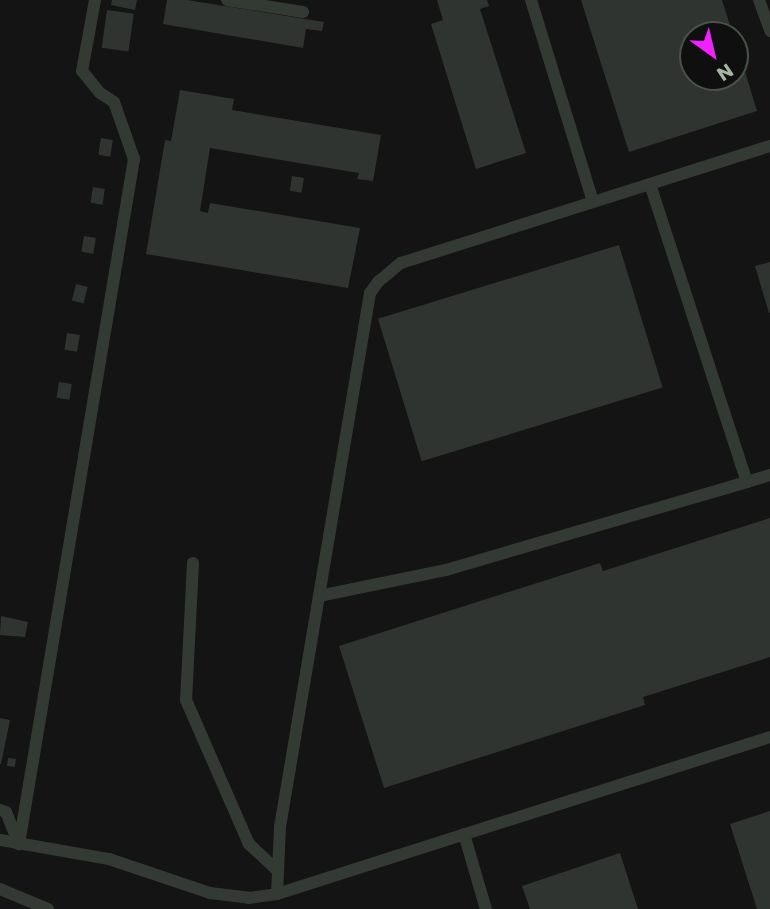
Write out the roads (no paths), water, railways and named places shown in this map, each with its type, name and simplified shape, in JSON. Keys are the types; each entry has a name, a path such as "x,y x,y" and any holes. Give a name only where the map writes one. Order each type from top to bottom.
{"lane":[{"path":"19,844 134,159 114,102 100,93 82,71 95,0"},
{"path":"227,0 303,12"},
{"path":"531,0 593,202"},
{"path":"759,0 770,31"},
{"path":"277,894 280,827 370,293 377,282 401,263 770,146"},
{"path":"650,184 747,482"},
{"path":"319,596 446,570 770,475"},
{"path":"193,564 186,700 249,844 277,870"},
{"path":"0,840 109,859 210,893 249,898 277,894 770,737"},
{"path":"0,810 6,813 19,844"},
{"path":"464,834 486,909"},
{"path":"0,889 48,909"}]}
